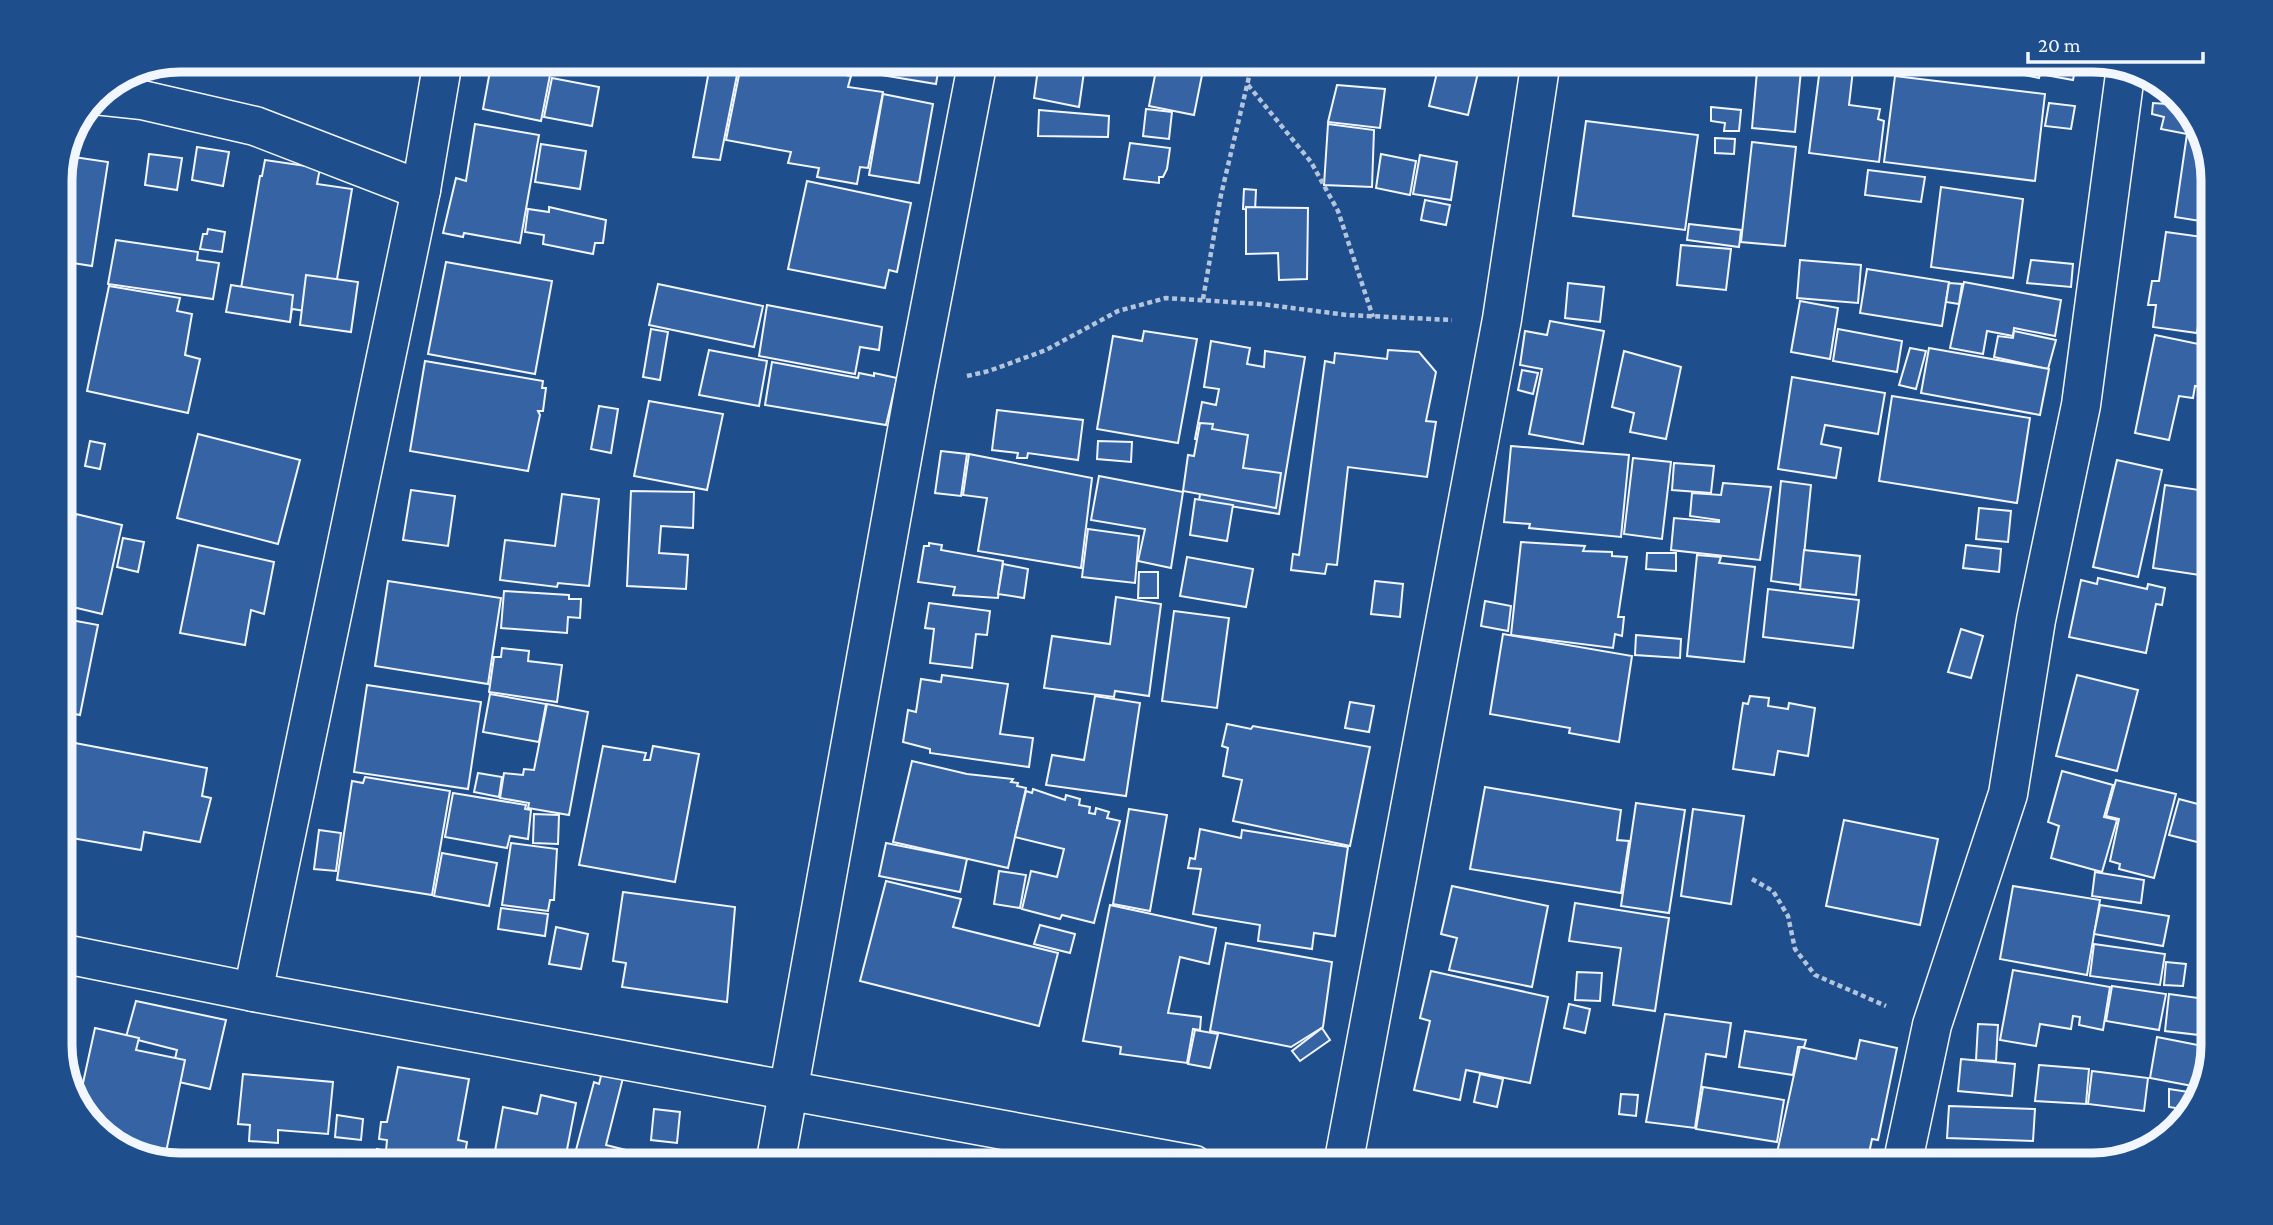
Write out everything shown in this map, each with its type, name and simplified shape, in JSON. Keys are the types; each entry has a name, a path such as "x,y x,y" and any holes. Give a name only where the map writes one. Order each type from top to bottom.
{"street":[{"path":"253,992 422,190 441,72"},
{"path":"778,1153 915,386 976,72"},
{"path":"1345,1153 1502,319 1539,72"},
{"path":"1905,1153 1933,1025 2008,794 2036,621 2081,405 2125,76"},
{"path":"111,97 142,100 255,126 422,190"},
{"path":"72,955 253,992 1124,1153"}],"path":[{"path":"1203,299 1226,171 1251,72"},
{"path":"1248,85 1311,162 1338,211 1373,317"},
{"path":"915,386 1001,367 1046,350 1118,311 1166,298 1203,299 1373,317 1502,319"},
{"path":"1752,879 1773,891 1788,916 1795,949 1815,975 1933,1025"}],"building":[{"path":"490,72 551,72 541,121 483,109"},
{"path":"709,72 738,72 720,160 693,157"},
{"path":"740,72 829,72 851,76 848,87 883,92 868,168 860,167 857,184 817,177 819,168 788,163 791,152 726,140"},
{"path":"863,72 938,72 936,84"},
{"path":"1038,72 1084,72 1079,107 1034,98"},
{"path":"1156,72 1203,72 1194,115 1149,106"},
{"path":"1437,72 1478,72 1468,115 1429,106"},
{"path":"1757,72 1801,72 1795,132 1752,128"},
{"path":"1819,72 1853,72 1849,105 1880,109 1878,119 1884,121 1879,162 1809,153"},
{"path":"2010,72 2075,72 2073,80 2040,74 2039,78"},
{"path":"1895,76 2045,94 2035,181 1884,162"},
{"path":"552,78 599,87 592,126 544,117"},
{"path":"1337,85 1385,89 1380,128 1328,122"},
{"path":"883,94 933,104 919,183 869,175"},
{"path":"2166,101 2183,120 2196,145 2201,173 2201,221 2175,217 2187,134 2161,129 2164,117 2152,114 2153,103 2166,104"},
{"path":"2049,103 2075,106 2071,129 2045,126"},
{"path":"1711,107 1741,110 1739,131 1724,131 1725,123 1711,121"},
{"path":"1146,109 1172,112 1169,139 1143,136"},
{"path":"1039,110 1109,116 1108,137 1038,136"},
{"path":"1586,121 1698,135 1685,230 1573,216"},
{"path":"475,124 539,135 520,243 464,233 463,237 443,233 456,178 466,181"},
{"path":"1328,124 1374,130 1372,187 1324,185"},
{"path":"1715,138 1735,139 1734,154 1715,153"},
{"path":"1752,142 1796,147 1785,246 1741,242"},
{"path":"1130,143 1170,148 1167,169 1163,177 1159,177 1159,183 1124,179"},
{"path":"541,144 586,151 580,189 535,182"},
{"path":"197,147 229,152 223,186 192,180"},
{"path":"149,154 182,158 177,190 145,185"},
{"path":"1381,154 1416,161 1410,195 1376,188"},
{"path":"1420,155 1457,162 1451,200 1413,194"},
{"path":"75,157 108,162 92,266 72,263 72,173"},
{"path":"265,160 320,168 317,184 352,189 331,315 292,309 290,321 237,312"},
{"path":"1868,170 1925,177 1921,202 1865,195"},
{"path":"807,181 911,203 897,272 889,270 885,288 788,269"},
{"path":"1941,187 2023,199 2013,278 1931,267"},
{"path":"1244,189 1256,190 1255,211 1243,209"},
{"path":"1425,200 1450,205 1446,225 1421,220"},
{"path":"549,207 606,220 603,243 595,243 593,254 543,244 544,235 525,232 528,209 549,212"},
{"path":"1246,207 1308,208 1307,279 1279,280 1278,253 1246,254"},
{"path":"1689,224 1741,230 1739,247 1687,240"},
{"path":"208,229 225,232 222,252 200,249 203,234 207,234"},
{"path":"2166,232 2201,237 2201,304 2197,333 2153,327 2156,305 2148,305 2152,281 2159,281"},
{"path":"116,240 198,252 197,260 219,263 213,299 108,284"},
{"path":"1681,245 1731,249 1726,290 1677,285"},
{"path":"1800,260 1861,265 1858,303 1797,298"},
{"path":"2031,260 2073,264 2071,287 2027,283"},
{"path":"446,262 552,281 535,374 428,354"},
{"path":"1867,269 1949,282 1942,326 1860,313"},
{"path":"306,275 358,282 351,332 300,325"},
{"path":"1964,282 2061,300 2055,336 2014,328 2013,336 1987,331 1983,354 1950,348"},
{"path":"1568,283 1604,287 1600,322 1565,318"},
{"path":"1949,283 1962,284 1959,304 1946,302"},
{"path":"658,284 763,306 754,347 649,325"},
{"path":"231,285 293,295 290,322 226,312"},
{"path":"109,286 180,298 177,311 192,314 185,355 200,359 188,413 87,391"},
{"path":"1800,301 1838,308 1830,359 1791,352"},
{"path":"767,305 882,327 879,350 860,347 855,374 759,356"},
{"path":"1550,321 1604,331 1583,444 1529,434 1542,369 1520,365 1525,331 1547,335"},
{"path":"651,329 668,332 660,380 643,377"},
{"path":"1838,329 1902,341 1897,372 1833,361"},
{"path":"1144,331 1197,339 1178,443 1097,429 1113,336 1142,341"},
{"path":"2014,331 2056,340 2048,369 1994,357 1998,336 2013,338"},
{"path":"2155,335 2201,345 2201,387 2195,386 2193,398 2179,396 2169,440 2135,433"},
{"path":"1211,341 1250,348 1247,364 1264,367 1265,351 1305,357 1279,514 1199,501 1208,441 1195,439 1202,402 1216,405 1219,389 1204,387"},
{"path":"1910,348 1926,351 1916,389 1899,385"},
{"path":"1929,348 2049,369 2040,415 1921,393"},
{"path":"709,350 767,361 759,406 699,395"},
{"path":"1388,350 1419,352 1436,372 1426,421 1436,422 1427,477 1348,467 1337,565 1327,564 1325,574 1291,570 1293,554 1299,555 1325,361 1334,363 1335,353 1387,359"},
{"path":"1624,351 1681,367 1666,439 1630,432 1634,413 1612,407"},
{"path":"425,361 543,381 542,388 546,388 543,411 538,411 540,415 528,471 410,451"},
{"path":"772,362 858,378 859,373 874,376 874,373 897,378 886,425 765,405"},
{"path":"1522,370 1538,373 1533,394 1518,390"},
{"path":"1792,377 1885,393 1878,434 1825,425 1821,444 1841,448 1836,478 1778,469"},
{"path":"1892,396 2030,418 2017,503 1879,481"},
{"path":"649,401 723,414 707,490 634,476"},
{"path":"599,406 618,409 611,453 591,449"},
{"path":"997,410 1083,420 1078,460 1028,453 1027,458 1017,458 1018,453 992,450"},
{"path":"1200,423 1213,424 1212,429 1248,435 1243,468 1281,473 1276,508 1183,491 1188,455 1194,456"},
{"path":"198,434 300,460 278,544 177,518"},
{"path":"90,441 105,444 100,469 85,466"},
{"path":"1098,441 1132,442 1131,462 1097,459"},
{"path":"1511,446 1629,455 1621,537 1529,528 1530,524 1504,522"},
{"path":"941,451 967,454 961,496 935,493"},
{"path":"969,454 1092,478 1081,568 978,551 987,498 963,495"},
{"path":"1633,458 1671,462 1662,539 1624,534"},
{"path":"2117,460 2162,470 2138,577 2093,567"},
{"path":"1674,463 1714,466 1711,493 1672,490"},
{"path":"1099,476 1183,492 1171,568 1138,561 1145,529 1091,520"},
{"path":"1781,481 1811,485 1801,585 1771,581"},
{"path":"1723,483 1771,487 1760,560 1671,550 1674,518 1719,522 1690,516 1692,493 1721,495"},
{"path":"2165,485 2201,490 2201,575 2153,568"},
{"path":"411,490 455,496 448,546 403,540"},
{"path":"631,491 694,492 693,528 661,526 659,553 688,555 686,589 627,586"},
{"path":"562,494 599,499 589,586 558,583 557,587 500,580 505,540 555,546"},
{"path":"1195,499 1233,505 1227,541 1190,535"},
{"path":"1979,508 2011,511 2008,542 1976,539"},
{"path":"76,514 122,525 102,614 72,607 72,531"},
{"path":"1088,529 1139,536 1135,583 1082,577"},
{"path":"123,538 144,542 138,572 117,567"},
{"path":"1521,542 1585,546 1583,551 1612,552 1612,556 1627,557 1618,617 1624,617 1622,636 1615,634 1613,648 1511,635"},
{"path":"929,543 942,545 941,550 1003,561 998,598 953,595 955,587 918,582 924,546 929,546"},
{"path":"198,545 274,562 264,614 251,610 245,645 180,633"},
{"path":"1966,545 2001,549 1999,572 1963,568"},
{"path":"1804,550 1860,556 1856,595 1800,589"},
{"path":"1647,553 1676,553 1676,571 1646,569"},
{"path":"1697,555 1721,557 1719,563 1755,567 1744,662 1687,656"},
{"path":"1187,557 1253,569 1246,607 1180,596"},
{"path":"1003,564 1028,569 1024,598 998,594"},
{"path":"1139,572 1158,572 1158,598 1138,598"},
{"path":"2098,578 2147,589 2148,584 2165,588 2162,605 2156,604 2146,653 2069,637 2081,580 2097,584"},
{"path":"388,581 501,598 488,684 375,666"},
{"path":"1375,581 1403,584 1400,617 1371,614"},
{"path":"1768,589 1859,600 1853,648 1763,637"},
{"path":"504,591 569,595 569,599 581,599 580,618 568,617 567,633 501,628"},
{"path":"1116,597 1161,604 1149,696 1115,691 1114,697 1044,688 1052,636 1110,644"},
{"path":"1485,601 1511,606 1508,631 1481,626"},
{"path":"929,603 990,611 987,635 976,634 972,668 930,663 934,629 925,628"},
{"path":"1174,611 1229,618 1217,708 1162,701"},
{"path":"72,620 98,625 80,715 72,713"},
{"path":"1961,629 1983,636 1971,678 1948,672"},
{"path":"1503,634 1632,656 1619,742 1569,733 1570,728 1490,714"},
{"path":"1636,635 1681,639 1680,658 1635,655"},
{"path":"502,648 529,651 528,661 562,665 557,702 489,692 494,657 501,657"},
{"path":"942,675 1008,684 1000,734 1033,738 1029,767 930,753 930,749 903,742 908,710 916,712 921,679 941,682"},
{"path":"2077,675 2138,690 2117,771 2056,756"},
{"path":"367,685 481,702 468,789 354,772"},
{"path":"490,694 546,704 539,742 483,732"},
{"path":"1095,696 1140,703 1126,796 1046,785 1052,755 1084,760"},
{"path":"1750,696 1769,698 1768,706 1788,709 1789,703 1815,708 1808,756 1778,751 1774,775 1733,769 1743,703 1748,704"},
{"path":"1350,702 1374,706 1369,732 1345,728"},
{"path":"547,704 588,712 569,815 528,808 529,803 500,798 504,773 523,775 524,769 534,770"},
{"path":"1227,724 1251,729 1253,726 1370,747 1350,846 1233,821 1242,780 1223,776 1228,748 1222,746"},
{"path":"75,743 207,768 202,796 211,798 200,842 144,832 141,850 72,838 72,762"},
{"path":"603,746 646,753 644,760 650,760 653,746 699,754 675,882 579,865"},
{"path":"912,761 967,774 1013,779 1011,782 1026,788 1008,868 893,842"},
{"path":"2062,771 2113,785 2104,817 2117,820 2102,872 2051,858 2059,826 2048,822"},
{"path":"478,773 502,777 499,797 474,792"},
{"path":"365,777 450,791 432,895 337,880 352,781 363,783"},
{"path":"2116,780 2176,794 2154,878 2119,869 2120,864 2110,861 2119,819 2106,816"},
{"path":"1485,787 1621,810 1617,840 1629,841 1621,893 1470,869"},
{"path":"1033,789 1065,800 1066,795 1080,799 1079,805 1090,807 1089,813 1095,814 1096,808 1109,812 1107,818 1120,821 1094,923 1062,915 1060,919 1022,909 1031,871 1057,877 1064,849 1015,837 1026,791 1032,793"},
{"path":"453,793 526,805 525,809 531,810 528,839 510,836 507,848 445,837"},
{"path":"2179,799 2201,805 2201,843 2169,835"},
{"path":"1636,803 1685,810 1669,913 1621,906"},
{"path":"1129,809 1167,815 1150,911 1113,904"},
{"path":"1693,809 1744,816 1731,904 1681,896"},
{"path":"534,814 559,815 558,844 533,843"},
{"path":"1844,820 1938,839 1920,925 1826,906"},
{"path":"1200,829 1241,838 1242,830 1348,847 1335,936 1314,933 1312,949 1258,941 1260,925 1193,914 1201,869 1188,868 1190,858 1195,859"},
{"path":"319,830 341,833 336,871 314,869"},
{"path":"511,843 557,849 554,900 550,900 548,911 502,905"},
{"path":"886,843 967,859 960,892 879,876"},
{"path":"442,853 497,863 489,906 434,896"},
{"path":"999,871 1026,875 1020,908 994,904"},
{"path":"2095,872 2144,880 2141,903 2092,896"},
{"path":"886,881 961,899 953,927 1058,953 1039,1026 860,981"},
{"path":"1452,886 1548,906 1532,987 1449,970 1457,938 1441,934"},
{"path":"2013,886 2100,900 2087,975 2000,959"},
{"path":"623,892 735,907 727,1002 622,987 626,963 613,961"},
{"path":"1575,903 1669,918 1655,1011 1613,1005 1621,948 1569,941"},
{"path":"1110,905 1216,928 1209,964 1180,957 1168,1013 1201,1017 1200,1030 1193,1029 1187,1063 1120,1054 1121,1047 1083,1041"},
{"path":"2100,905 2169,916 2163,946 2094,934"},
{"path":"501,908 548,914 545,936 498,929"},
{"path":"1040,925 1075,934 1070,953 1034,944"},
{"path":"556,927 588,934 581,969 549,964"},
{"path":"1226,943 1332,962 1323,1027 1291,1047 1210,1031"},
{"path":"2094,944 2165,954 2160,985 2090,976"},
{"path":"2166,962 2186,964 2183,986 2164,985"},
{"path":"2013,970 2110,987 2103,1030 2079,1025 2080,1017 2073,1016 2071,1029 2040,1024 2036,1046 2000,1040"},
{"path":"1431,971 1548,997 1530,1083 1466,1070 1460,1100 1414,1090 1430,1021 1420,1018"},
{"path":"1577,972 1602,973 1600,1001 1575,1000"},
{"path":"2112,986 2166,994 2159,1030 2106,1021"},
{"path":"2169,994 2201,998 2201,1035 2165,1031"},
{"path":"136,1001 226,1020 210,1089 170,1080 177,1050 126,1037"},
{"path":"1569,1004 1590,1009 1585,1033 1564,1028"},
{"path":"1665,1014 1731,1023 1726,1057 1706,1054 1695,1128 1646,1122"},
{"path":"1978,1024 1998,1025 1996,1061 1976,1060"},
{"path":"95,1028 139,1038 136,1050 185,1060 166,1152 145,1148 120,1135 99,1116 82,1090"},
{"path":"1322,1028 1330,1040 1300,1061 1292,1051"},
{"path":"1195,1030 1218,1034 1210,1068 1188,1064"},
{"path":"1745,1031 1806,1040 1804,1047 1798,1047 1793,1075 1739,1067"},
{"path":"2157,1037 2201,1046 2198,1073 2193,1086 2150,1078"},
{"path":"1860,1040 1897,1048 1878,1140 1872,1139 1869,1153 1777,1153 1800,1047 1856,1059"},
{"path":"1961,1059 2015,1064 2012,1096 1958,1091"},
{"path":"604,1064 625,1070 606,1145 638,1153 575,1153 594,1082 599,1084"},
{"path":"2039,1065 2089,1069 2086,1104 2035,1101"},
{"path":"398,1067 469,1079 458,1140 467,1142 465,1153 376,1153 377,1149 386,1151 387,1140 379,1139 381,1122 387,1122"},
{"path":"2092,1071 2148,1078 2144,1111 2088,1104"},
{"path":"243,1074 333,1082 328,1134 278,1130 278,1143 249,1141 250,1125 238,1124"},
{"path":"1480,1074 1503,1079 1497,1107 1474,1102"},
{"path":"1703,1087 1784,1100 1777,1142 1696,1129"},
{"path":"2169,1089 2189,1092 2180,1109 2169,1107"},
{"path":"1621,1094 1638,1095 1636,1116 1619,1114"},
{"path":"541,1095 576,1103 566,1153 495,1153 503,1107 537,1114"},
{"path":"1949,1106 2035,1109 2033,1141 1947,1138"},
{"path":"654,1109 680,1112 677,1143 651,1140"},
{"path":"337,1115 363,1119 361,1140 335,1137"},
{"path":"1955,1151 1994,1153 1955,1153"}]}
